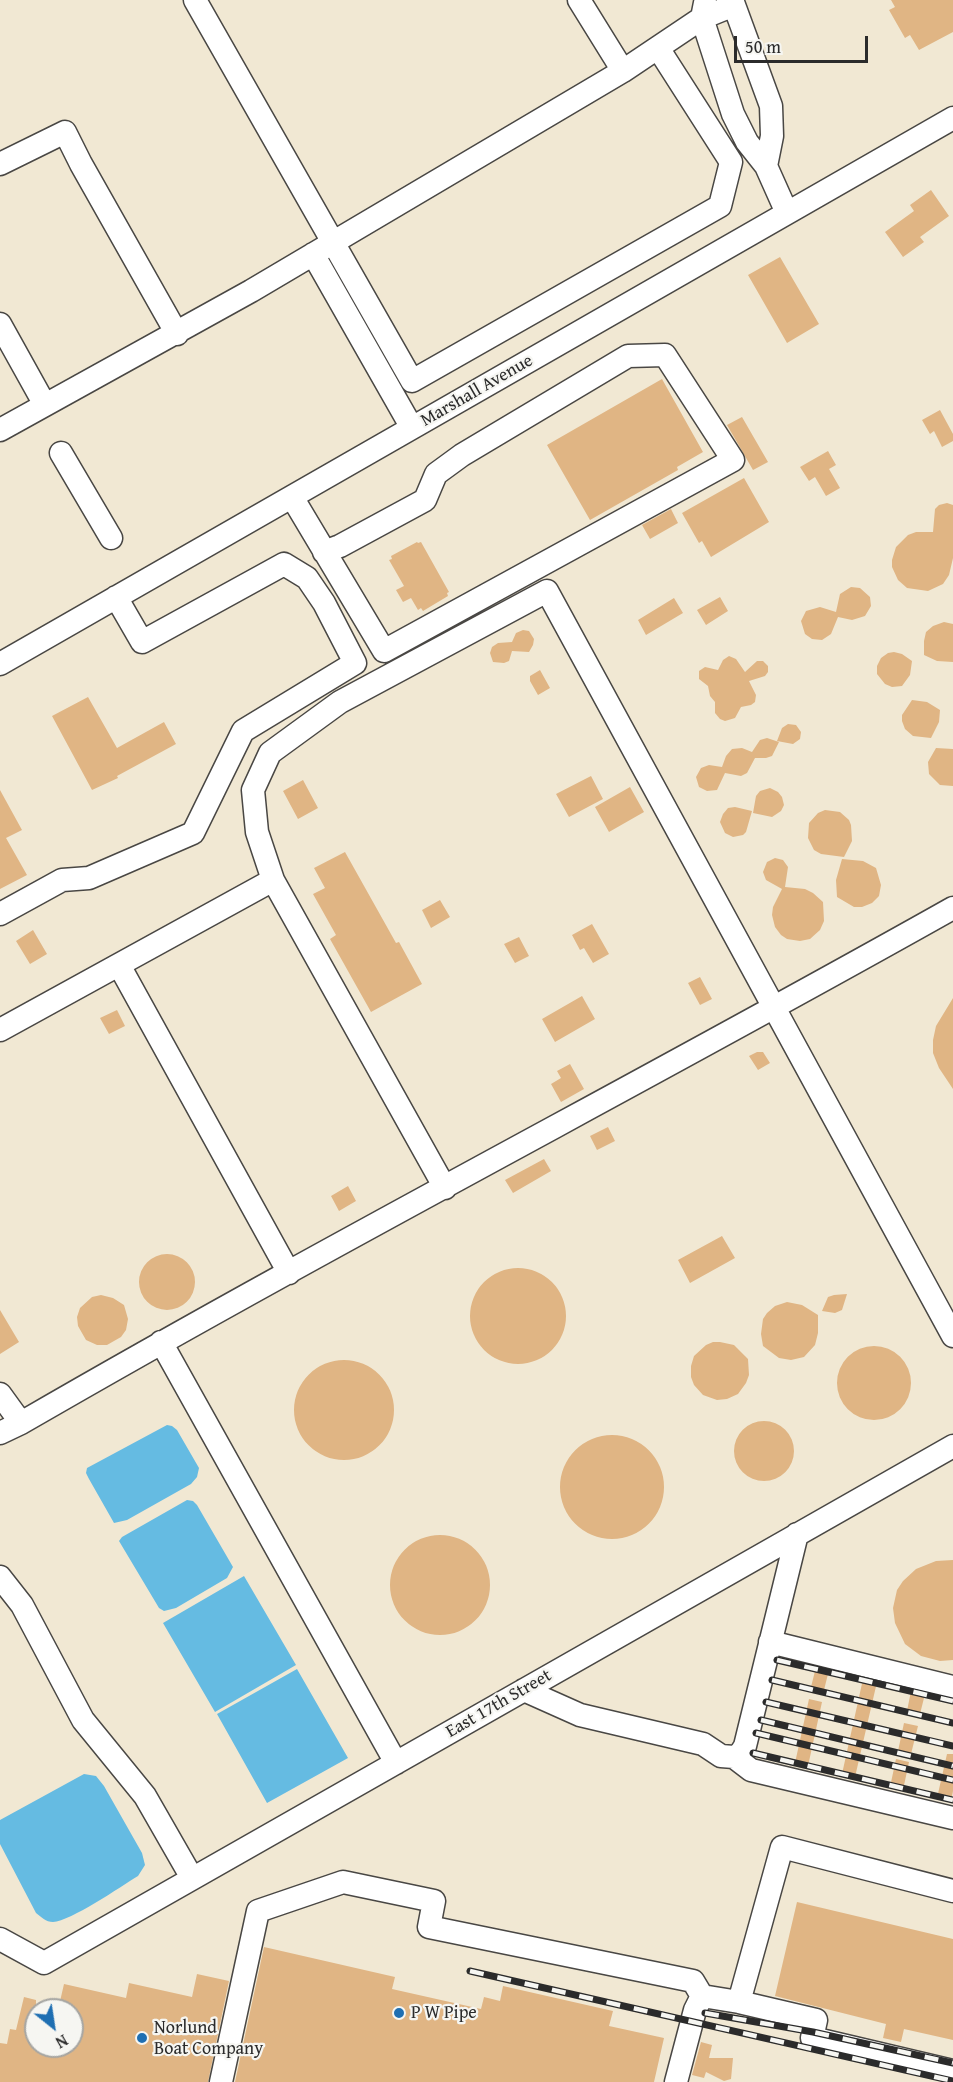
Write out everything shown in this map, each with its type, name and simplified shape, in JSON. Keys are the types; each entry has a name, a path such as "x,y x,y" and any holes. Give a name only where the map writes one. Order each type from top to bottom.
{"street":[{"path":"195,0 412,381 720,206 731,162 658,48"},
{"path":"579,0 623,71"},
{"path":"0,430 177,334 623,71 658,48 704,9 731,3 771,106 772,136 766,166"},
{"path":"704,9 733,114 747,142 766,166 787,213"},
{"name":"Marshall Avenue","path":"0,663 953,118"},
{"path":"0,164 65,132 177,334"},
{"path":"313,254 412,428"},
{"path":"0,324 45,405"},
{"path":"0,914 62,880 89,879 193,833 243,730 355,663 384,651 733,460 665,355 628,356 462,455 436,474 425,500 340,546 324,552"},
{"path":"61,453 111,538"},
{"path":"292,497 384,651"},
{"path":"116,597 142,642 284,564 307,578 324,603 355,663"},
{"path":"445,1188 273,880 256,832 253,790 270,753 340,702 547,591 953,1336"},
{"path":"0,1030 273,880"},
{"path":"0,1433 161,1342 775,1008 953,908"},
{"path":"118,965 289,1273"},
{"path":"161,1342 396,1763"},
{"path":"0,1394 21,1423"},
{"name":"East 17th Street","path":"0,1939 44,1963 953,1446"},
{"path":"524,1690 579,1715 703,1744 721,1756 734,1757 740,1754 745,1746 797,1534"},
{"path":"0,1577 22,1605 83,1719 145,1796 192,1878"},
{"path":"770,1642 953,1687"},
{"path":"734,1757 751,1770 953,1818"},
{"path":"739,2002 782,1847 953,1891"},
{"path":"221,2082 258,1911 343,1882 434,1901 429,1927 693,1982 702,1996 816,2020 812,2038 953,2071"},
{"path":"676,2082 695,2010 702,1996"}],"water":[{"path":"167,1425 177,1430 199,1468 197,1477 191,1484 127,1520 114,1523 86,1473 87,1468"},
{"path":"187,1500 197,1505 233,1567 227,1578 176,1608 164,1611 159,1608 119,1541 122,1537"},
{"path":"244,1576 296,1665 215,1712 163,1623"},
{"path":"297,1669 348,1758 267,1803 217,1714"},
{"path":"84,1774 96,1776 104,1786 142,1853 145,1865 138,1876 96,1903 71,1916 50,1922 36,1913 0,1844 0,1820"}],"building":[{"path":"891,0 953,0 953,32 919,50 910,35 905,38 889,10 895,7"},
{"path":"931,190 949,216 920,237 924,242 903,257 885,232 914,211 910,205"},
{"path":"780,257 819,324 787,343 748,275"},
{"path":"662,379 703,452 677,467 678,470 590,520 547,445"},
{"path":"940,410 953,434 953,441 942,447 934,431 930,434 922,420"},
{"path":"742,417 768,462 753,470 727,425"},
{"path":"828,451 836,465 829,469 840,488 826,496 815,477 809,481 800,467"},
{"path":"744,478 769,522 711,557 702,541 699,543 682,513"},
{"path":"947,503 953,505 953,558 949,575 943,584 928,591 907,588 898,580 892,567 896,547 908,535 916,532 933,532 935,509"},
{"path":"671,509 678,523 650,539 642,525"},
{"path":"421,542 449,592 448,596 423,611 421,608 418,610 411,598 403,602 396,590 404,586 389,560 392,559 391,556"},
{"path":"851,587 860,588 870,597 871,606 865,616 852,620 838,617 831,634 822,640 812,639 805,634 801,621 806,611 820,607 836,612 840,594"},
{"path":"720,597 728,611 706,625 697,610"},
{"path":"674,598 683,613 646,635 638,620"},
{"path":"944,622 953,624 953,662 937,661 924,655 926,632 933,626"},
{"path":"523,630 529,631 534,639 529,652 512,651 509,661 493,662 490,653 492,647 498,643 512,642 516,633"},
{"path":"894,652 912,661 910,675 902,686 892,687 885,684 877,674 877,666 881,658"},
{"path":"729,656 736,659 745,672 757,661 763,661 768,666 768,672 765,676 749,681 756,695 755,702 741,707 735,718 725,721 715,713 715,702 710,696 708,686 699,679 699,671 705,667 718,670 723,660"},
{"path":"540,670 550,688 538,695 530,681 530,676"},
{"path":"88,697 117,748 164,722 176,744 117,776 118,778 92,790 52,716"},
{"path":"912,700 927,702 940,710 939,722 931,738 913,736 905,729 902,715"},
{"path":"788,724 796,725 801,732 800,739 793,744 777,741 782,728"},
{"path":"767,738 779,742 772,756 755,758 747,773 741,776 725,773 717,790 707,791 699,787 696,777 701,768 709,765 722,767 726,756 732,749 742,748 752,752 760,740"},
{"path":"936,748 953,749 953,786 940,785 929,774 928,762"},
{"path":"591,776 603,799 569,817 556,794"},
{"path":"303,780 318,808 298,819 283,791"},
{"path":"630,787 644,812 609,832 595,807"},
{"path":"770,788 782,797 784,805 781,811 772,817 753,813 756,796 760,791"},
{"path":"0,790 22,830 6,838 27,875 0,889"},
{"path":"735,807 752,811 746,832 733,837 725,833 720,822 728,808"},
{"path":"825,810 840,812 849,820 852,841 844,857 821,854 814,850 808,838 809,823 818,813"},
{"path":"345,852 422,984 371,1012 330,939 336,935 313,894 325,888 314,868"},
{"path":"775,858 783,860 788,867 785,887 805,889 823,902 824,921 820,930 810,939 800,941 787,939 775,927 773,907 782,889 766,880 763,872 767,862"},
{"path":"842,859 863,861 876,868 881,885 879,896 872,903 854,907 837,897 836,880"},
{"path":"440,900 450,917 431,928 422,910"},
{"path":"592,924 609,954 593,963 584,948 580,950 572,935"},
{"path":"33,930 47,954 30,964 16,941"},
{"path":"519,937 529,956 515,963 504,944"},
{"path":"700,977 712,999 700,1005 688,983"},
{"path":"582,996 595,1019 555,1042 542,1019"},
{"path":"953,998 953,1089 939,1068 933,1053 933,1040 936,1026"},
{"path":"117,1010 125,1026 109,1034 100,1018"},
{"path":"763,1052 770,1063 758,1070 749,1056"},
{"path":"570,1064 584,1089 561,1102 551,1084 561,1078 557,1071"},
{"path":"608,1127 615,1141 597,1150 590,1136"},
{"path":"544,1159 551,1171 513,1193 505,1180"},
{"path":"348,1186 356,1201 339,1211 331,1196"},
{"path":"722,1236 735,1258 690,1283 678,1260"},
{"path":"167,1254 178,1256 187,1262 193,1271 195,1282 193,1293 187,1302 178,1308 167,1310 156,1308 147,1302 141,1293 139,1282 141,1271 147,1262 156,1256"},
{"path":"518,1268 536,1272 552,1282 562,1298 566,1316 562,1334 552,1350 536,1360 518,1364 500,1360 484,1350 474,1334 470,1316 474,1298 484,1282 500,1272"},
{"path":"847,1294 842,1310 835,1313 822,1311 828,1297"},
{"path":"101,1295 113,1298 124,1305 128,1319 126,1330 121,1337 107,1345 97,1345 86,1340 78,1326 77,1317 80,1308 92,1297"},
{"path":"787,1302 802,1305 818,1315 815,1345 804,1357 791,1360 779,1358 763,1346 761,1334 763,1319 767,1313 775,1306"},
{"path":"0,1310 19,1342 0,1354"},
{"path":"713,1342 734,1345 748,1359 749,1375 746,1383 738,1394 727,1399 717,1400 703,1395 694,1385 691,1377 694,1356"},
{"path":"874,1346 888,1349 900,1357 908,1369 911,1383 908,1397 900,1409 888,1417 874,1420 860,1417 848,1409 840,1397 837,1383 840,1369 848,1357 860,1349"},
{"path":"344,1360 363,1364 379,1375 390,1391 394,1410 390,1429 379,1445 363,1456 344,1460 325,1456 309,1445 298,1429 294,1410 298,1391 309,1375 325,1364"},
{"path":"764,1421 785,1430 794,1451 785,1472 764,1481 743,1472 734,1451 743,1430"},
{"path":"612,1435 632,1439 649,1450 660,1467 664,1487 660,1507 649,1524 632,1535 612,1539 592,1535 575,1524 564,1507 560,1487 564,1467 575,1450 592,1439"},
{"path":"440,1535 459,1539 476,1549 486,1566 490,1585 486,1604 476,1621 459,1631 440,1635 421,1631 404,1621 394,1604 390,1585 394,1566 404,1549 421,1539"},
{"path":"953,1560 953,1660 940,1661 921,1656 905,1644 895,1623 893,1608 897,1590 916,1569 936,1561"},
{"path":"816,1667 829,1670 824,1690 811,1687"},
{"path":"863,1679 877,1682 855,1777 842,1774"},
{"path":"911,1691 925,1694 920,1714 907,1711"},
{"path":"809,1699 822,1702 808,1766 795,1763"},
{"path":"904,1723 918,1726 911,1754 898,1751"},
{"path":"947,1754 953,1754 951,1801 937,1798"},
{"path":"896,1759 909,1762 903,1790 890,1787"},
{"path":"797,1902 953,1939 953,2040 904,2029 901,2042 883,2038 886,2024 775,1996"},
{"name":"P W Pipe","path":"264,1947 395,1977 392,1989 481,2009 484,1997 500,2001 503,1986 613,2011 609,2026 664,2038 654,2082 235,2082"},
{"path":"197,1974 229,1981 208,2082 0,2082 0,2043 7,2044 10,2029 16,2030 24,1997 28,1998 24,1998 24,2058 84,2058 84,1998 61,1998 64,1984 126,1998 129,1983 192,1997"},
{"path":"701,2042 712,2045 709,2058 733,2058 731,2079 724,2081 706,2072 704,2078 692,2075"}],"railway":[{"path":"777,1660 953,1701"},
{"path":"772,1680 953,1723"},
{"path":"766,1702 953,1746"},
{"path":"761,1720 953,1766"},
{"path":"756,1733 953,1780"},
{"path":"753,1753 953,1800"},
{"path":"470,1971 953,2081"},
{"path":"705,2013 813,2032 953,2063"}],"place":[{"name":"P W Pipe","path":"399,2013"},
{"name":"Norlund Boat Company","path":"142,2038"}]}
